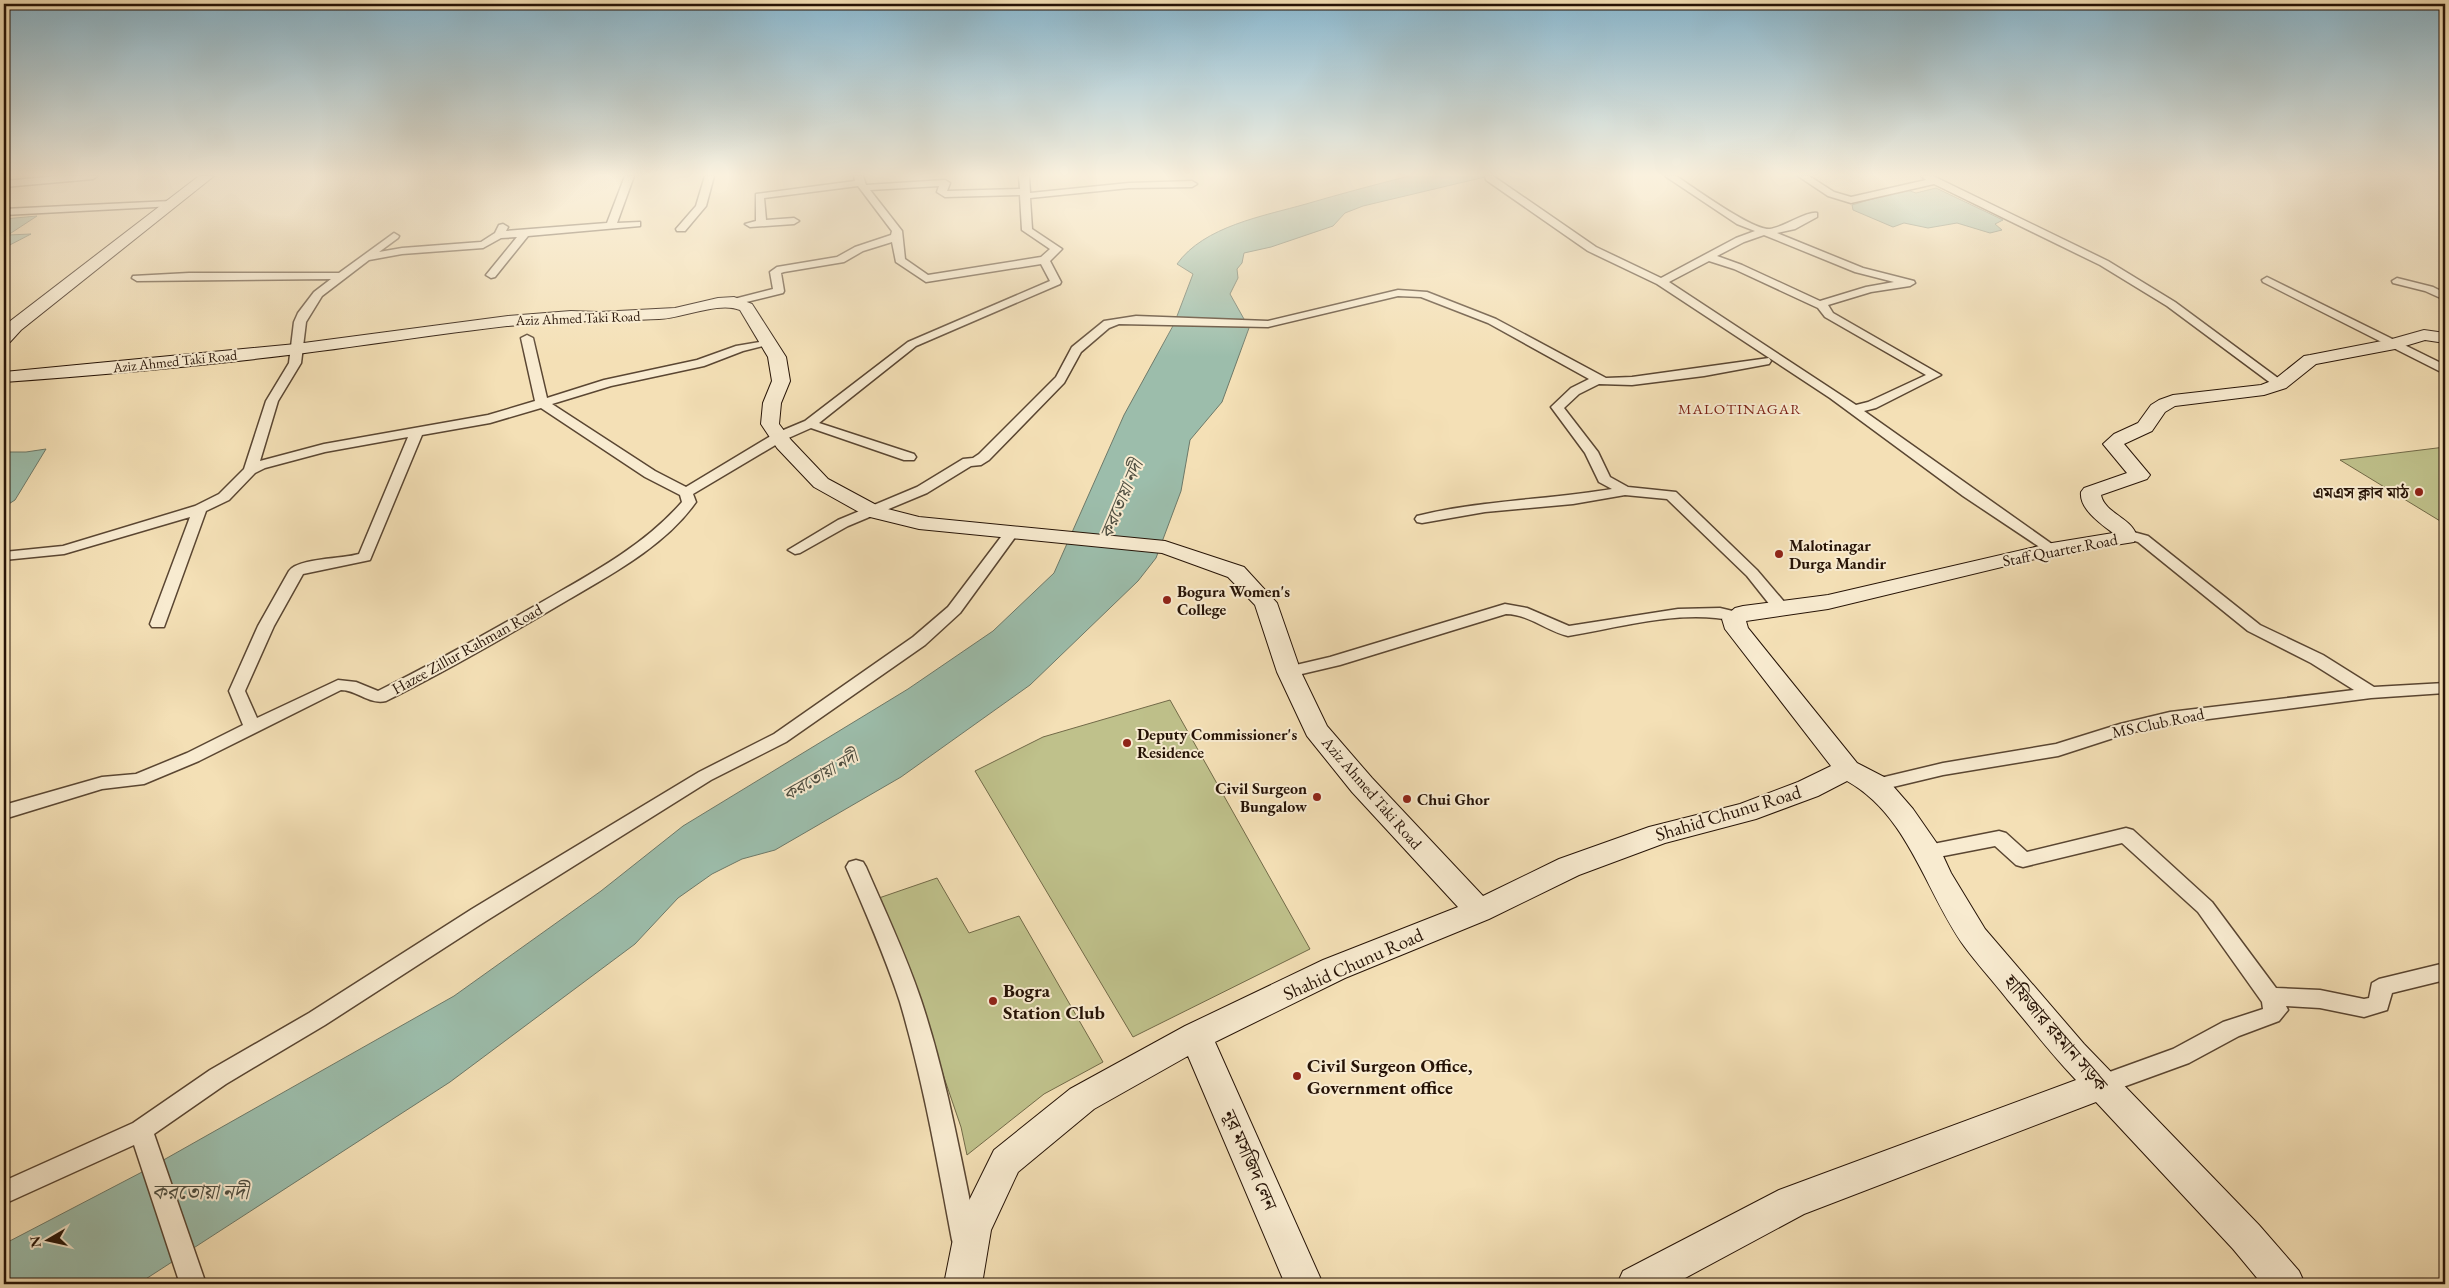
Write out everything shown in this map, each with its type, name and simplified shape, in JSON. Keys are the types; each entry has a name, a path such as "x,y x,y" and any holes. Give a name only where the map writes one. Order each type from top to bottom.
{"street":[{"path":"6,333 130,236"},
{"path":"250,470 272,401 295,363 300,322 304,313 318,294 339,276 394,236"},
{"path":"362,259 402,250 483,245 494,236"},
{"path":"492,274 522,236"},
{"path":"734,302 779,291 775,272 844,259 859,249 896,237 900,260 926,279 1044,260 1056,249 1036,236"},
{"path":"1573,236 1592,249 1661,282 1854,409 1968,493 2052,549"},
{"path":"1661,282 1740,240 1754,236"},
{"path":"1773,236 1860,270 1910,283 1870,289 1821,304 1823,306"},
{"path":"2048,236 2104,263 2171,304 2280,384"},
{"path":"1710,256 1823,306 1829,315 1935,375 1872,405 1854,409"},
{"path":"526,338 542,403 650,474 686,494 779,437 810,424 912,344 1056,282 1044,260"},
{"path":"138,278 339,276"},
{"path":"2267,280 2445,370"},
{"path":"2398,281 2429,289 2445,297"},
{"path":"795,550 843,524 922,490 968,462 976,462 984,457 1060,380 1066,372 1074,353 1109,322 1140,320 1249,326 1268,324 1398,293 1423,294 1492,321 1604,382 1632,381 1704,372 1765,361"},
{"path":"734,302 746,307 777,357 781,381 772,403 770,424 779,437 821,483 873,512 920,523 1012,532"},
{"name":"Aziz Ahmed Taki Road","path":"4,376 296,349 508,321 570,316 599,317 675,313 734,302"},
{"name":"Staff Quarter Road","path":"1735,616 1750,611 1828,602 2052,549 2126,537 2126,534 2090,500 2090,495 2091,492 2140,475 2114,446 2114,442 2146,427 2151,421 2156,408 2162,404 2264,390 2280,384 2310,360 2395,344 2424,335 2445,338"},
{"path":"4,556 64,550 200,509 224,497 250,470 260,465 324,448 490,419 608,383 700,363 740,348 767,342"},
{"path":"1599,379 1575,391 1557,407 1591,452 1604,479 1626,491"},
{"path":"810,424 909,457"},
{"path":"252,727 237,691 266,626 297,571 305,568 356,561 365,557 416,433"},
{"path":"1422,518 1485,508 1573,500 1626,491 1671,495 1752,574 1780,607"},
{"name":"Hazee Zillur Rahman Road","path":"4,812 102,783 138,780 193,757 338,686 349,684 372,696 380,697 436,671 592,579 654,537 681,514 689,502 686,494"},
{"path":"158,624 200,509"},
{"path":"4,1193 140,1130 218,1077 367,988 479,915 705,776 780,738 919,641 954,610 1012,532"},
{"name":"Aziz Ahmed Taki Road","path":"1012,532 1165,548 1236,572 1266,603 1289,672 1316,730 1362,786 1479,911"},
{"path":"2126,534 2142,539 2254,628 2317,659 2371,693"},
{"path":"1289,672 1334,661 1505,609 1515,608 1526,611 1557,629 1568,631 1688,614 1724,612 1735,616 1734,623 1737,629 1848,769"},
{"name":"MS Club Road","path":"1876,785 1943,769 2058,750 2126,728 2170,718 2371,693 2445,688"},
{"name":"হাফিজার রহমান সড়ক","path":"1848,769 1876,785 1903,816 1928,852 1938,875 1974,937 2072,1054 2246,1237 2286,1284"},
{"name":"Shahid Chunu Road","path":"966,1271 973,1228 1006,1161 1082,1099 1196,1036 1334,969 1479,911 1569,867 1660,834 1746,812 1808,789 1848,769"},
{"path":"1636,1284 1792,1202 2182,1056 2231,1029 2271,1015 2276,1010 2270,996 2205,907 2126,835 2023,860 1999,838 1928,852"},
{"path":"856,868 887,936 916,1018 940,1114 966,1271"},
{"path":"2270,996 2320,999 2364,1008 2379,1004 2380,989 2388,985 2445,972"},
{"name":"নূর মসজিদ লেন","path":"1196,1036 1304,1284"},
{"path":"140,1130 193,1284"}],"green space":[{"name":"এমএস ক্লাব মাঠ","path":"2445,447 2445,524 2340,460"},
{"path":"1170,700 1310,949 1133,1037 975,771 1043,737"},
{"name":"Bogra Station Club","path":"937,878 969,933 1019,916 1103,1062 1044,1094 967,1155 961,1127 897,940 876,899"}],"water":[{"path":"4,236 27,236 4,248"},
{"name":"করতোয়া নদী","path":"1210,236 1303,236 1271,247 1244,253 1242,263 1237,269 1238,278 1230,294 1249,328 1222,402 1190,440 1181,491 1156,558 1138,581 1030,685 901,777 775,850 742,859 712,874 678,898 635,944 450,1082 138,1284 4,1284 4,1244 144,1171 454,996 601,891 683,826 908,689 993,631 1054,573 1124,415 1174,324 1193,274 1177,264 1203,240"},
{"path":"46,449 15,500 4,507 4,452 26,452"}],"place":[{"name":"এমএস ক্লাব মাঠ","path":"2419,492"},
{"name":"Malotinagar Durga Mandir","path":"1779,554"},
{"name":"Bogura Women's College","path":"1167,600"},
{"name":"Deputy Commissioner's Residence","path":"1127,743"},
{"name":"Civil Surgeon Bungalow","path":"1317,797"},
{"name":"Chui Ghor","path":"1407,799"},
{"name":"Bogra Station Club","path":"993,1001"},
{"name":"Civil Surgeon Office, Government office","path":"1297,1076"}],"district":[{"name":"MALOTINAGAR","path":"1740,408"}]}
